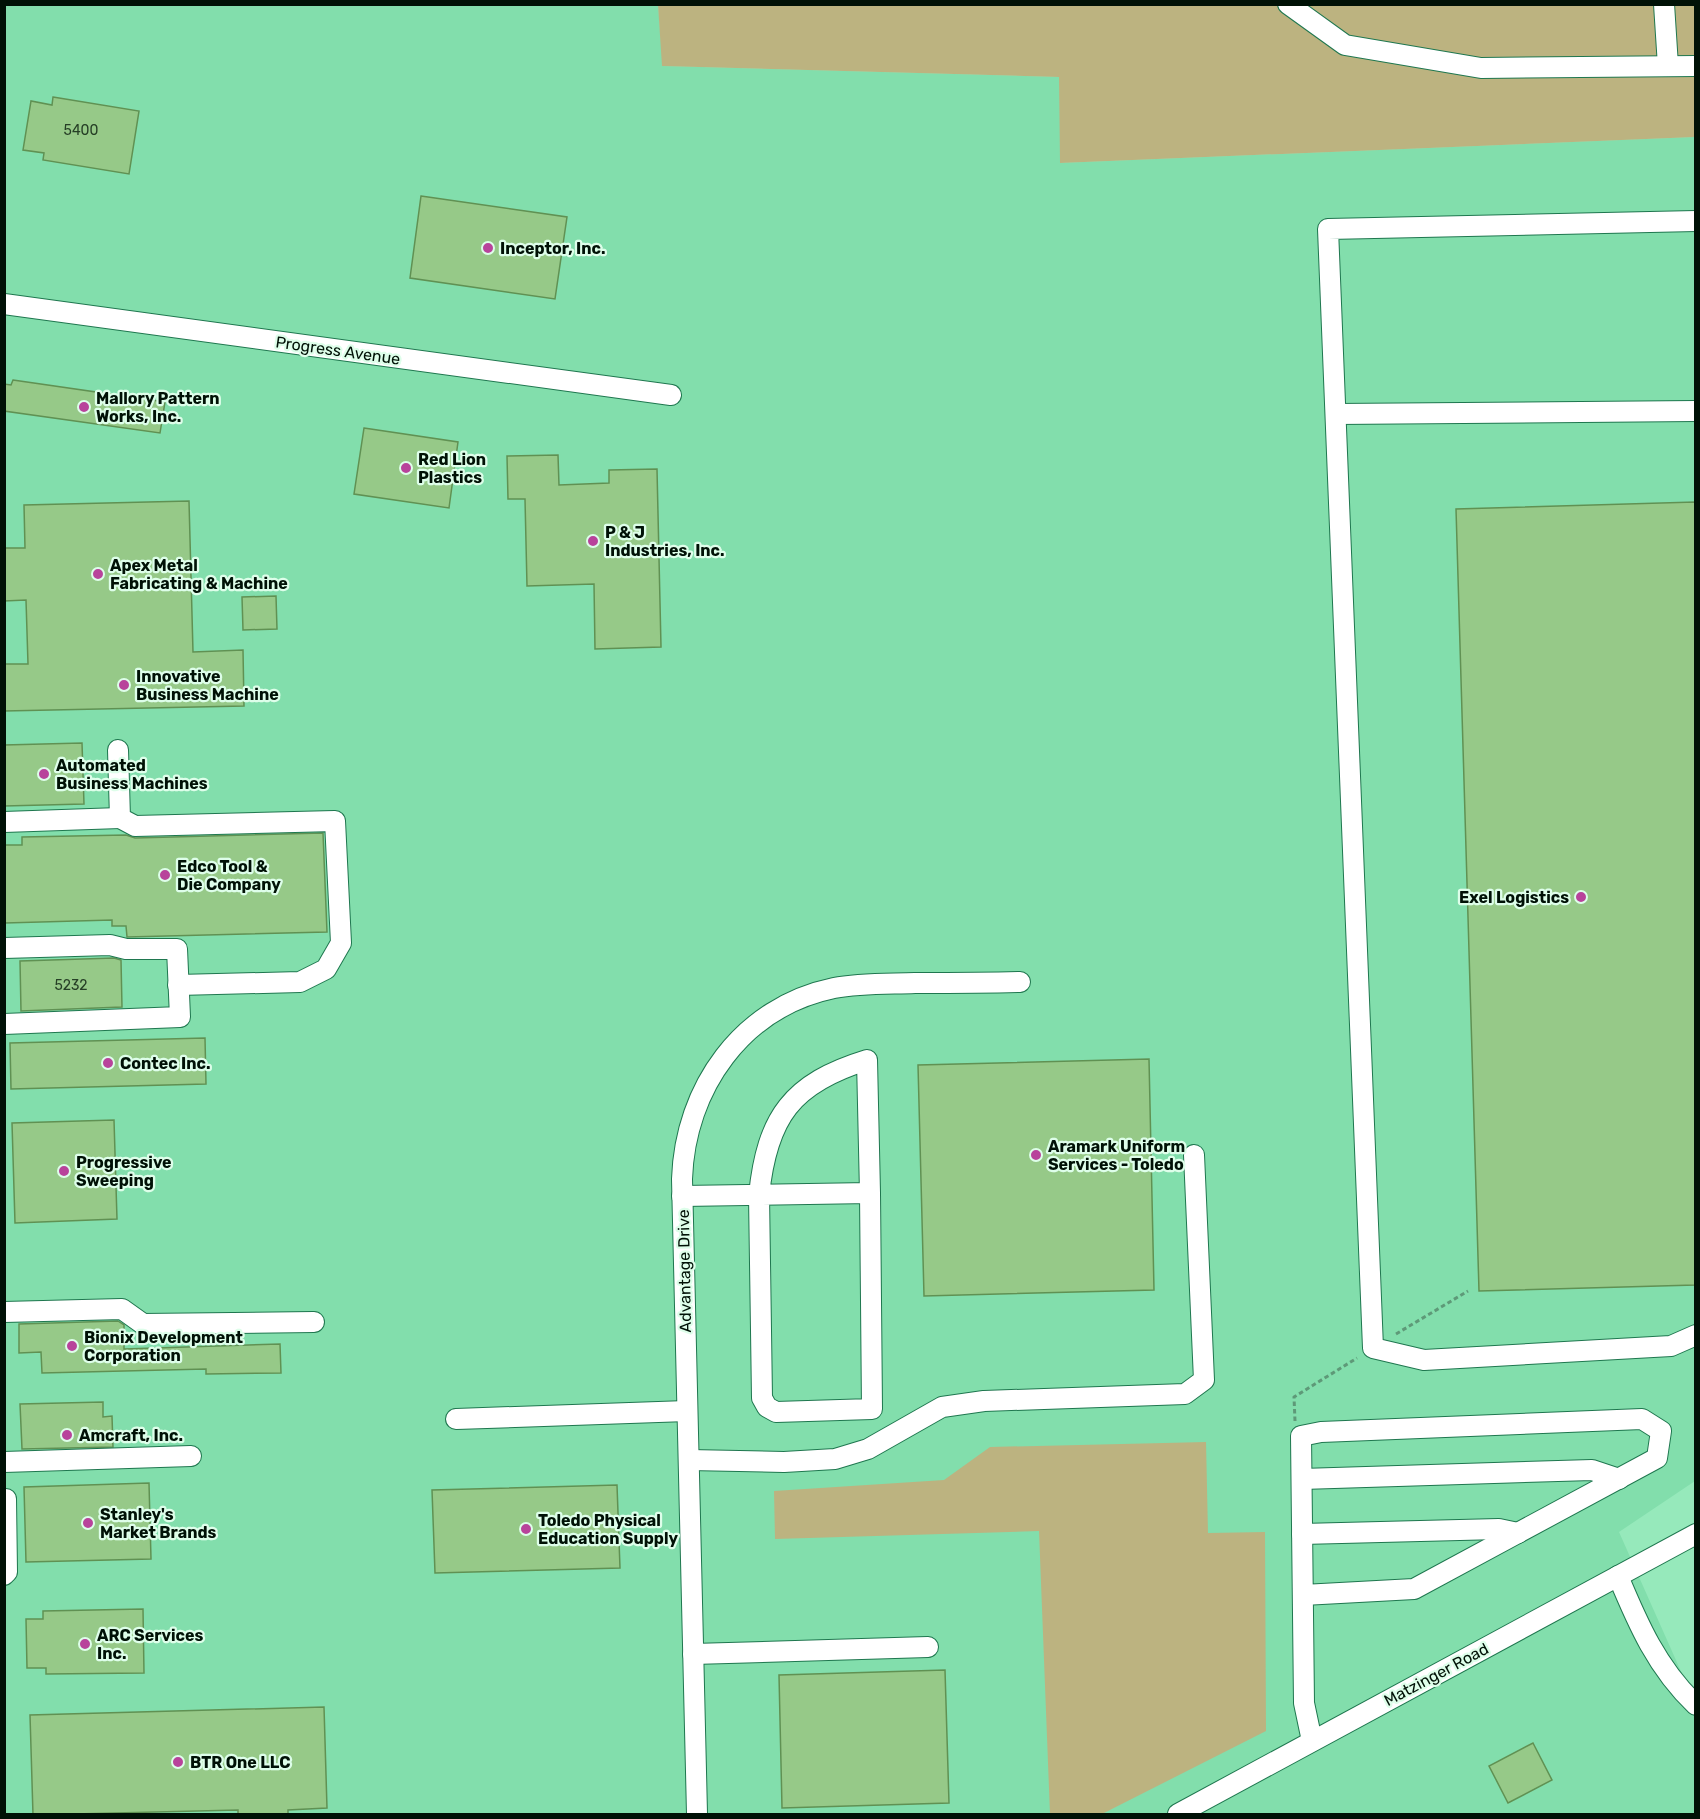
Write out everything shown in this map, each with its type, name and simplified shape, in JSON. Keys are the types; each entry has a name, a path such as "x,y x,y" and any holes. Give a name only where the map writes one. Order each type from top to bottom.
{"street":[{"path":"1288,4 1345,45 1470,66 1695,66"},
{"path":"1664,4 1668,66"},
{"path":"1695,221 1328,229 1373,1347 1424,1360 1671,1346 1695,1335"},
{"name":"Progress Avenue","path":"4,304 672,395"},
{"path":"1336,414 1695,411"},
{"path":"118,750 120,818"},
{"path":"4,822 120,818 135,826 334,821 340,943 326,969 300,982 178,985"},
{"path":"4,948 110,945 126,949 177,949 180,1017 4,1024"},
{"name":"Advantage Drive","path":"697,1815 682,1158 687,1129 698,1100 712,1071 752,1025 804,997 832,988 861,984 1020,982"},
{"path":"873,1408 776,1412 767,1407 762,1398 759,1195 762,1173 773,1132 791,1100 818,1079 867,1060 873,1408 888,1438"},
{"path":"688,1460 784,1462 835,1459 868,1449 922,1416 946,1406 984,1401 1185,1394 1194,1389 1204,1380 1194,1155"},
{"path":"682,1196 870,1193"},
{"path":"4,1312 122,1309 143,1324 314,1322"},
{"path":"456,1419 687,1411"},
{"path":"1303,1595 1414,1589 1657,1458 1661,1431 1642,1419 1321,1432 1301,1436 1304,1703 1312,1741"},
{"path":"4,1462 191,1456"},
{"path":"1302,1479 1592,1470 1619,1479"},
{"path":"4,1575 7,1572 6,1499"},
{"path":"1302,1533 1498,1529 1518,1533"},
{"name":"Matzinger Road","path":"1178,1815 1695,1534"},
{"path":"1618,1576 1655,1657 1695,1705"},
{"path":"693,1654 928,1647"}],"shaded area":[{"path":"5,5 658,5 663,66 1060,77 1060,163 1695,137 1695,1481 1619,1532 1695,1703 1695,1814 5,1814"},
{"path":"658,5 1695,5 1695,137 1060,163 1059,77 662,66"},
{"path":"1206,1442 1208,1533 1265,1532 1266,1731 1102,1814 1050,1814 1039,1531 775,1539 774,1491 944,1480 990,1447"}],"building":[{"path":"53,97 139,111 129,174 43,160 44,153 23,150 31,101 52,105"},
{"name":"Inceptor, Inc.","path":"421,196 567,217 555,299 410,278"},
{"name":"Mallory Pattern Works, Inc.","path":"13,380 165,402 160,433 4,411 4,384 11,385"},
{"name":"Red Lion Plastics","path":"364,428 458,442 449,508 354,494"},
{"name":"P & J Industries, Inc.","path":"558,455 559,485 609,483 609,470 657,469 661,647 595,649 594,584 527,586 525,499 508,499 507,456"},
{"name":"Apex Metal Fabricating & Machine","path":"189,501 193,652 243,650 244,706 4,711 4,664 28,664 26,600 4,601 4,548 25,548 24,505"},
{"name":"Exel Logistics","path":"1695,502 1695,1285 1479,1291 1456,509"},
{"path":"276,596 277,629 243,630 242,597"},
{"name":"Automated Business Machines","path":"82,743 84,804 4,806 4,745"},
{"name":"Edco Tool & Die Company","path":"323,833 327,932 127,937 126,926 112,926 112,920 5,923 4,845 22,845 22,837 126,835 135,838"},
{"path":"114,958 121,960 122,1007 21,1011 20,961"},
{"name":"Contec Inc.","path":"205,1038 206,1084 11,1089 10,1043"},
{"name":"Aramark Uniform Services - Toledo","path":"1149,1059 1154,1290 924,1296 918,1065"},
{"name":"Progressive Sweeping","path":"114,1120 117,1219 15,1223 12,1123"},
{"name":"Bionix Development Corporation","path":"118,1321 124,1325 124,1349 280,1344 281,1373 206,1374 206,1369 42,1373 41,1352 19,1353 19,1324"},
{"name":"Amcraft, Inc.","path":"103,1402 103,1417 112,1416 113,1447 22,1449 20,1404"},
{"name":"Stanley's Market Brands","path":"149,1483 151,1559 26,1562 24,1487"},
{"name":"Toledo Physical Education Supply","path":"617,1485 620,1568 435,1573 432,1490"},
{"name":"ARC Services Inc.","path":"143,1609 144,1673 46,1674 46,1668 27,1668 26,1619 43,1619 43,1611"},
{"path":"945,1670 949,1803 782,1808 779,1675"},
{"name":"BTR One LLC","path":"324,1707 327,1808 288,1810 288,1815 238,1815 238,1810 33,1815 30,1715"},
{"path":"1533,1743 1552,1780 1508,1803 1489,1766"}],"place":[{"name":"Inceptor, Inc.","path":"488,248"},
{"name":"Mallory Pattern Works, Inc.","path":"84,407"},
{"name":"Red Lion Plastics","path":"406,468"},
{"name":"P & J Industries, Inc.","path":"593,541"},
{"name":"Apex Metal Fabricating & Machine","path":"98,574"},
{"name":"Innovative Business Machine","path":"124,685"},
{"name":"Automated Business Machines","path":"44,774"},
{"name":"Edco Tool & Die Company","path":"165,875"},
{"name":"Exel Logistics","path":"1581,897"},
{"name":"Contec Inc.","path":"108,1063"},
{"name":"Aramark Uniform Services - Toledo","path":"1036,1155"},
{"name":"Progressive Sweeping","path":"64,1171"},
{"name":"Bionix Development Corporation","path":"72,1346"},
{"name":"Amcraft, Inc.","path":"67,1435"},
{"name":"Stanley's Market Brands","path":"88,1523"},
{"name":"Toledo Physical Education Supply","path":"526,1529"},
{"name":"ARC Services Inc.","path":"85,1644"},
{"name":"BTR One LLC","path":"178,1762"}]}
